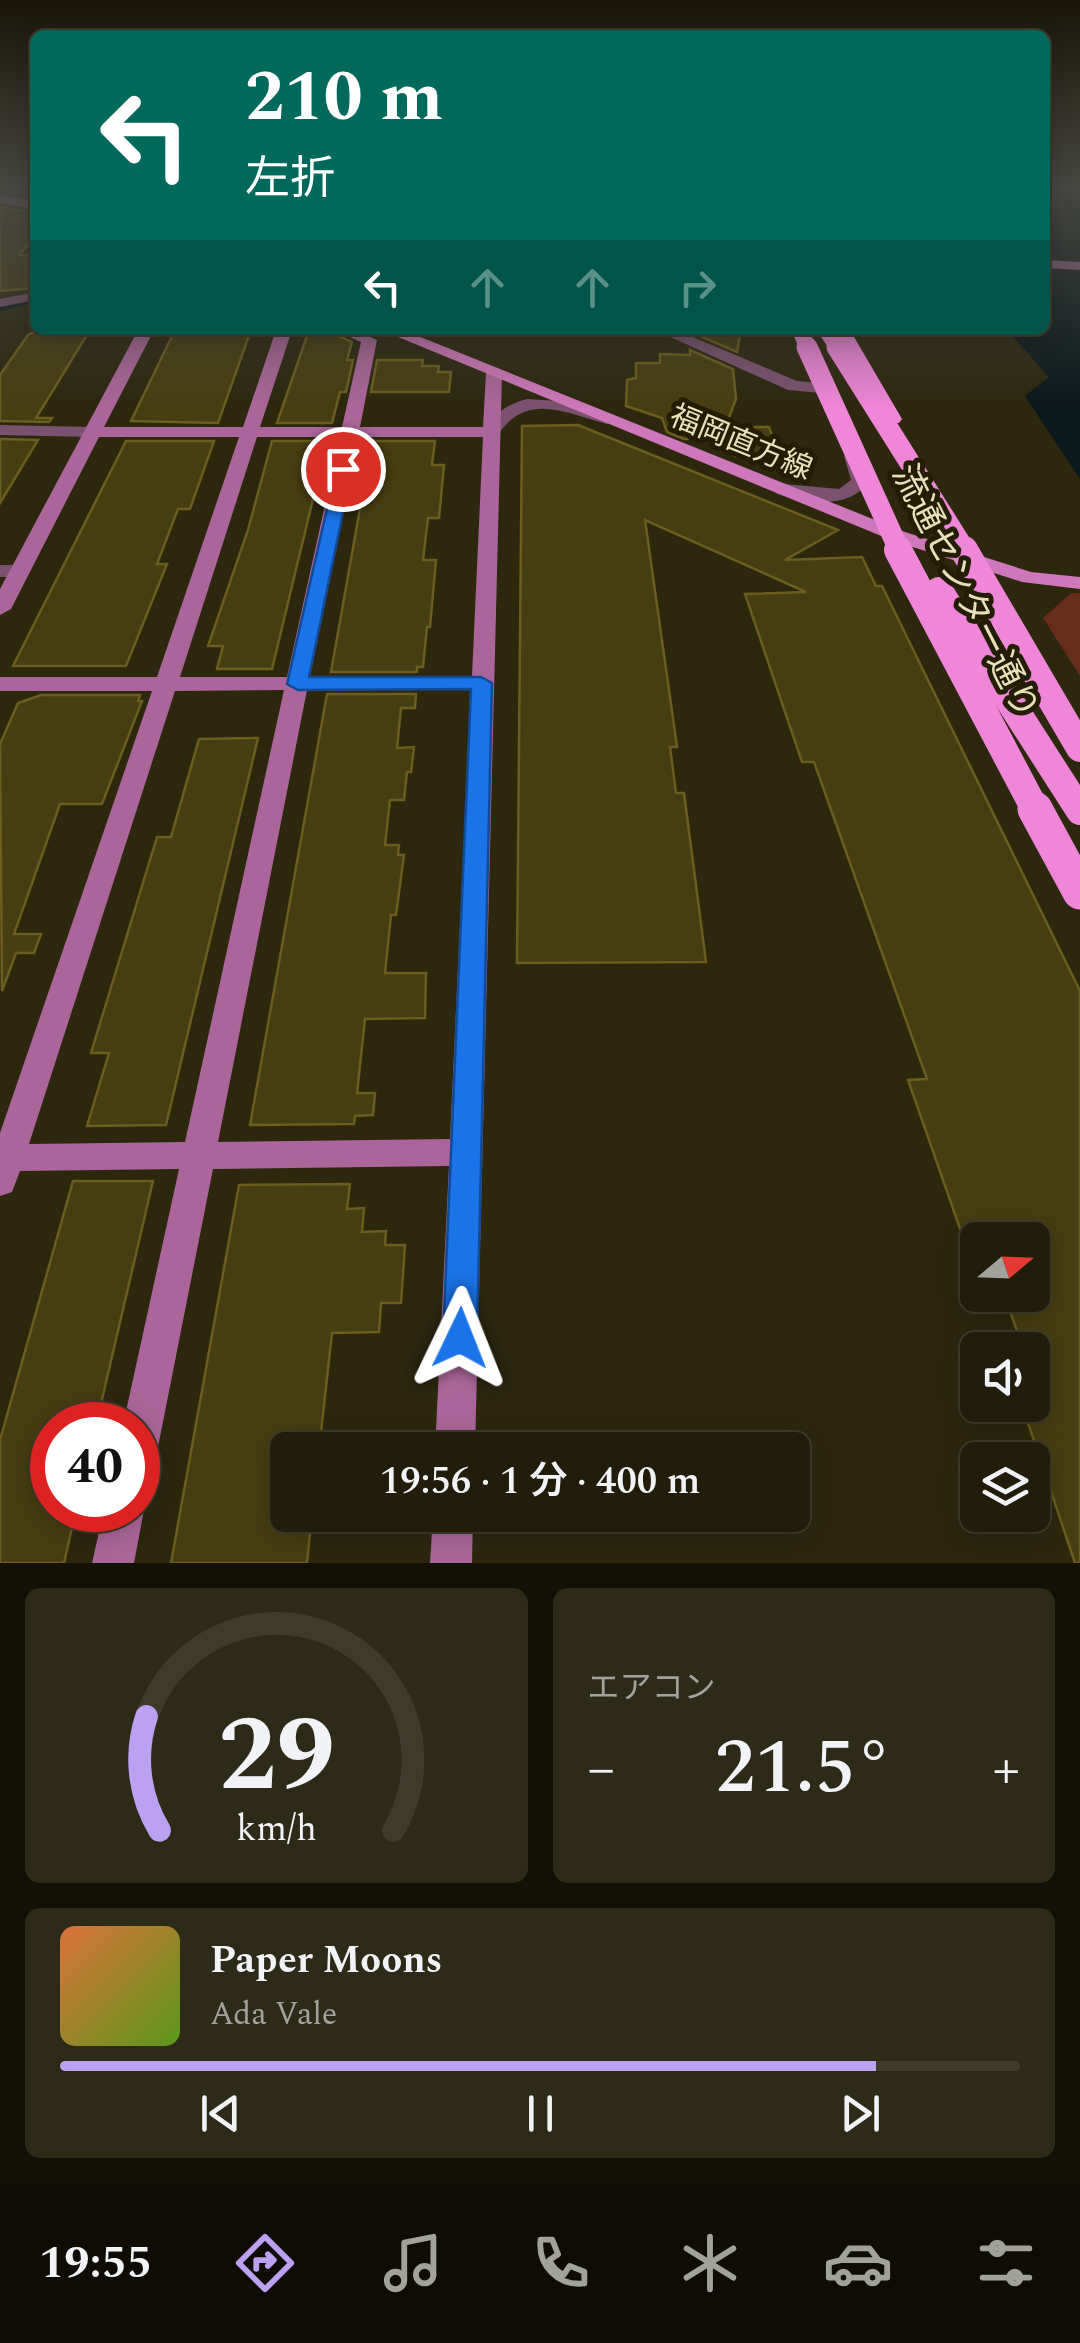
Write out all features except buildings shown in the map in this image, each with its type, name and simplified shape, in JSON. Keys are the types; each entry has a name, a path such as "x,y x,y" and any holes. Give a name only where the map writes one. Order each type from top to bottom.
{"highway":[{"name":"流通センター通り","path":"794,335 1080,889"},
{"path":"802,335 825,394 921,594 1080,889"},
{"path":"829,335 928,486 1080,748"},
{"name":"流通センター通り","path":"844,335 1080,731"},
{"path":"852,372 876,436 901,481 991,633 1080,765"},
{"path":"872,492 912,548 1080,812"}],"main road":[{"name":"福岡直方線","path":"402,335 898,536 1029,578 1080,583"}],"street":[{"path":"1050,264 1080,266"},
{"path":"0,294 30,296"},
{"path":"0,302 30,297"},
{"path":"0,609 10,571 92,432 143,335"},
{"path":"282,335 3,1166 198,1154 468,1152"},
{"path":"147,1402 351,433 368,340 355,335"},
{"path":"674,335 794,386 821,388"},
{"path":"456,1432 494,372"},
{"path":"491,432 498,417 526,404 552,404 612,420"},
{"path":"0,430 491,432"},
{"path":"784,490 814,496 842,494 857,488 862,480 852,451"},
{"path":"0,684 481,683"},
{"path":"114,1563 120,1532"},
{"path":"451,1563 452,1532"}],"shaded area":[{"path":"1050,262 1080,262 1080,479 1025,396 1049,377 1011,335 1050,335"},
{"path":"1071,593 1080,593 1080,676 1043,618"}],"waterway":[{"path":"0,309 30,302"}],"route":[{"path":"343,469 298,684 481,683 460,1338"}]}
